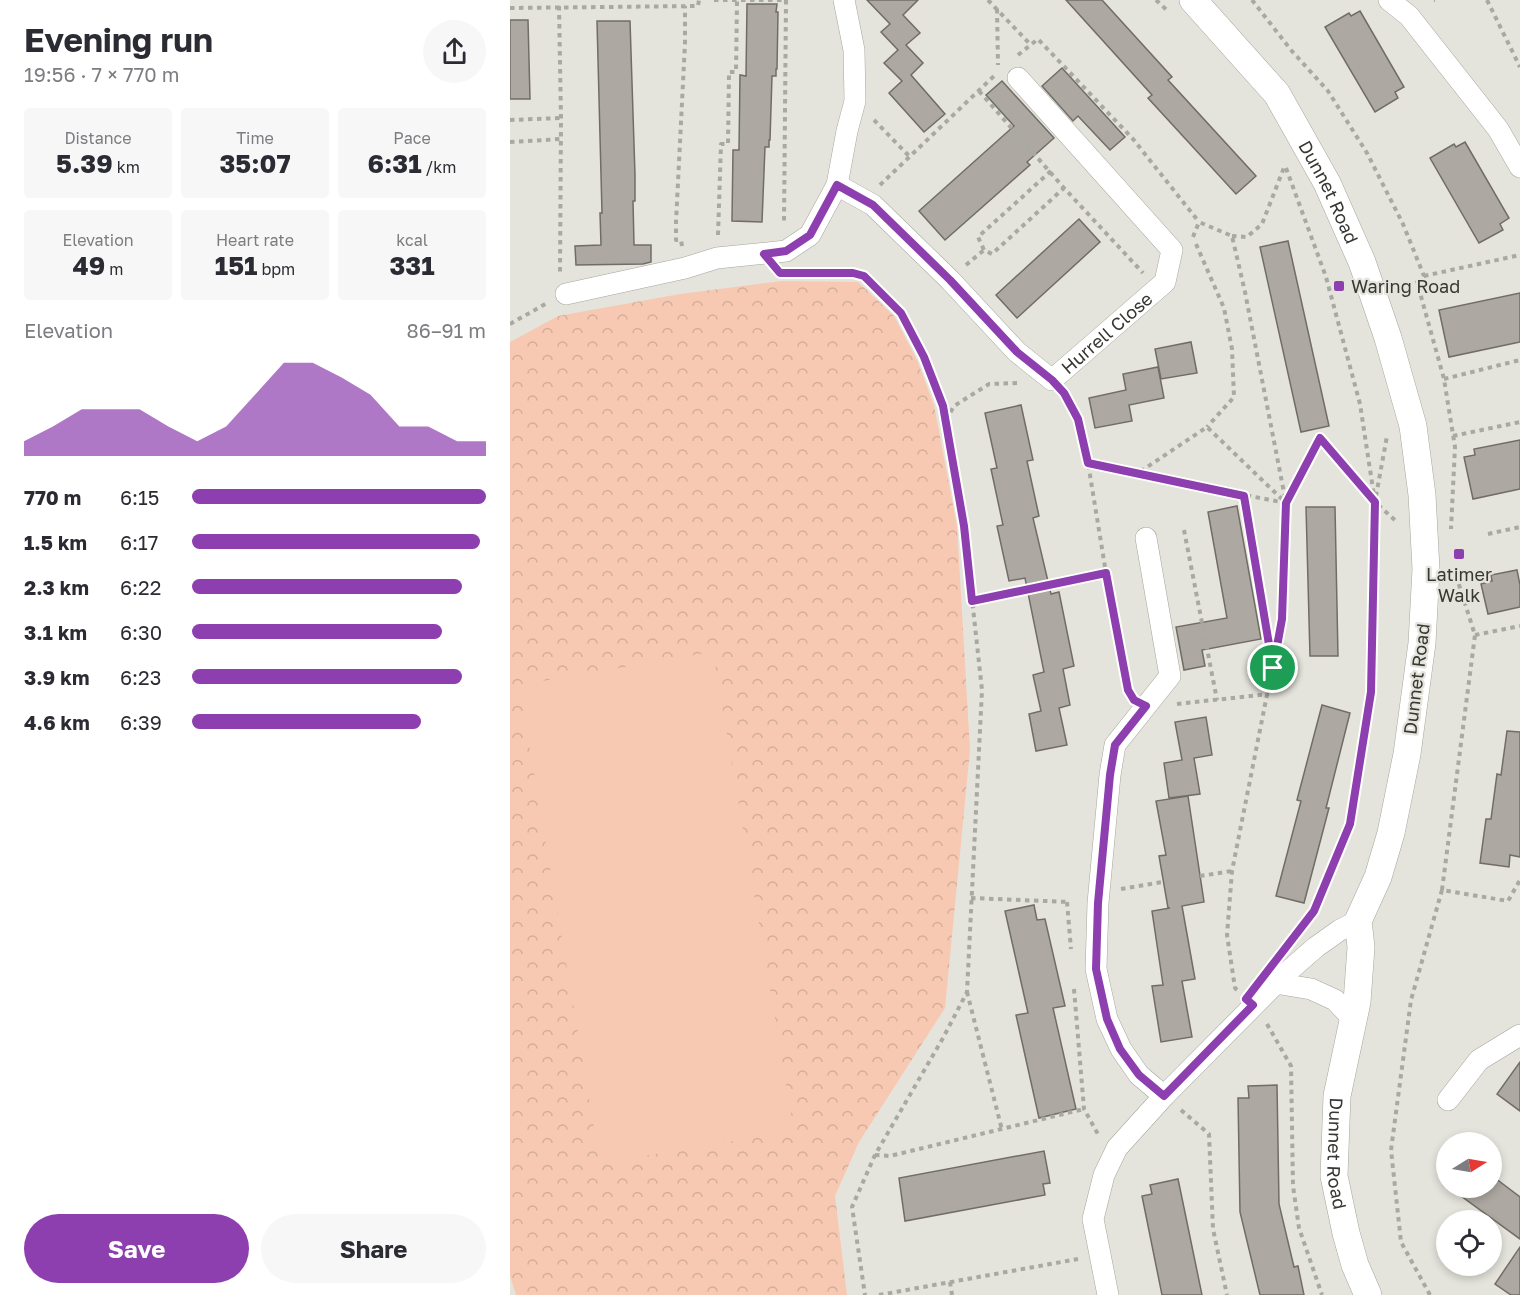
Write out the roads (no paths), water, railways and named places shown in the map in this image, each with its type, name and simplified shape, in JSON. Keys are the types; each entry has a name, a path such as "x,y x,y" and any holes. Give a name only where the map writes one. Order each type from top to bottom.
{"street":[{"path":"563,295 685,268 717,258 786,251 810,235 837,185 855,100 854,50 844,0"},
{"name":"Dunnet Road","path":"1193,0 1277,94 1327,183 1362,262 1388,338 1413,426 1422,495 1426,569 1422,643 1407,754 1391,833 1378,877 1358,921 1361,947 1353,1019 1337,1096 1334,1176 1355,1265 1368,1295"},
{"path":"1389,0 1409,15 1498,129 1520,167"},
{"name":"Hurrell Close","path":"837,185 873,205 950,280 1017,352 1054,382 1161,285 1172,250 1009,68"},
{"path":"1146,538 1170,676 1115,745 1098,903 1096,969 1107,1019 1120,1049 1139,1075 1164,1096"},
{"path":"1108,1295 1093,1219 1104,1175 1117,1148 1164,1096 1275,983 1316,947 1340,930 1358,921"},
{"path":"1275,983 1311,990 1335,1000 1353,1019"},
{"path":"1448,1100 1479,1060 1520,1035"}],"place":[{"name":"Waring Road","path":"1339,286"},
{"name":"Latimer Walk","path":"1459,554"}]}
